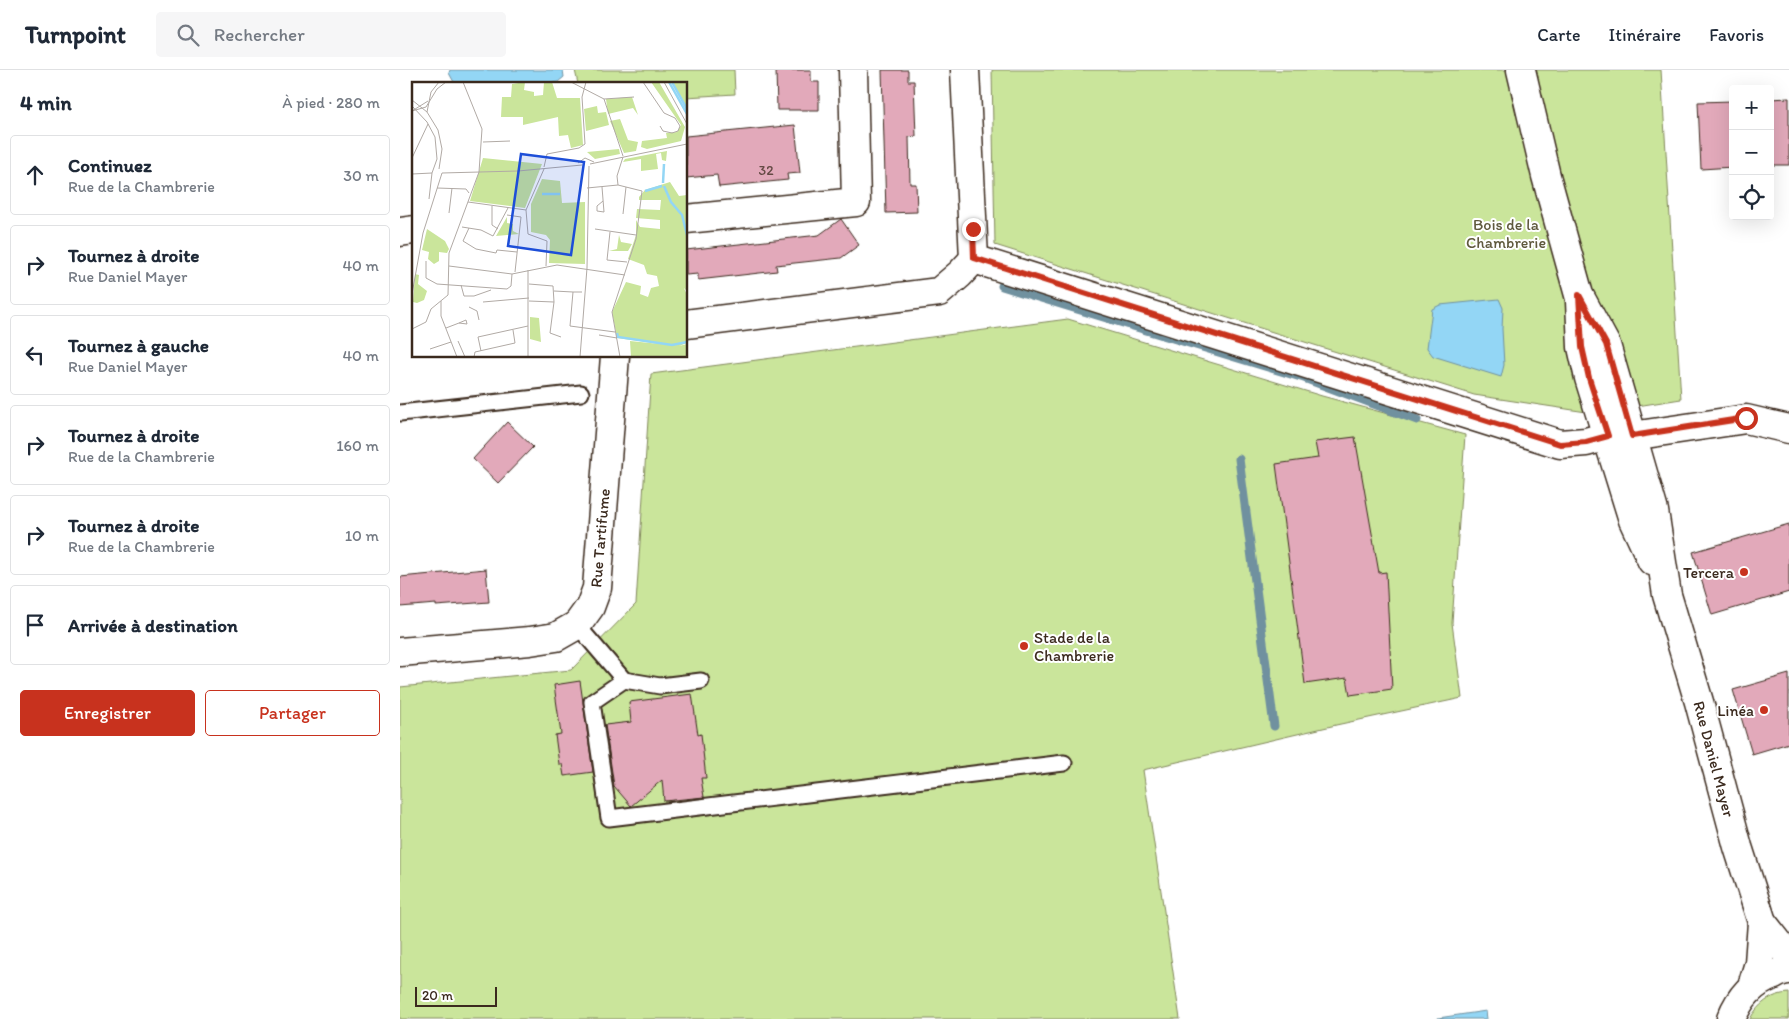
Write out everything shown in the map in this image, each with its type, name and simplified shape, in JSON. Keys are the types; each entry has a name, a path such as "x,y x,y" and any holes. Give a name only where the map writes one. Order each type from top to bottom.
{"street":[{"path":"688,219 856,202 853,70"},
{"path":"688,324 939,292 960,274 974,258 965,70"},
{"name":"Rue Daniel Mayer","path":"1521,70 1546,176 1579,295 1606,344 1620,436 1654,511 1667,594 1699,702 1738,847 1762,922 1789,956"},
{"path":"974,258 1560,444 1586,442 1746,418 1789,429"},
{"name":"Rue Tartifume","path":"400,652 530,641 556,637 577,625 590,607 597,588 614,358"},
{"name":"Rue Daniel Mayer","path":"1752,986 1759,963 1762,922"},
{"path":"1730,1015 1752,986 1784,970 1789,970"}],"lane":[{"path":"400,412 581,393"},
{"path":"577,625 624,680 660,686 701,681"},
{"path":"624,680 592,702 609,818 1064,763"}],"green space":[{"path":"575,70 734,70 735,94 688,97 688,82 578,82"},
{"name":"Bois de la Chambrerie","path":"992,70 1661,70 1681,399 1593,413 1474,395 995,245"},
{"name":"Stade de la Chambrerie","path":"1068,319 1322,396 1465,435 1452,623 1462,698 1143,770 1180,1019 400,1019 400,687 571,670 636,604 651,374"},
{"path":"1789,993 1789,1019 1750,1019 1761,1004 1776,995"}],"water":[{"path":"450,70 563,70 564,77 558,82 454,82 449,73"},
{"path":"1499,299 1503,308 1504,365 1501,377 1433,356 1427,348 1432,309 1440,305"},
{"path":"1486,1011 1487,1019 1438,1019 1438,1018"}],"building":[{"path":"776,70 811,70 811,82 819,82 819,110 777,110"},
{"path":"882,70 908,70 908,81 914,81 916,136 909,137 910,184 916,184 917,212 886,213"},
{"path":"1789,98 1789,165 1774,165 1774,99"},
{"path":"1729,101 1729,167 1701,169 1698,102"},
{"path":"795,125 800,173 787,174 788,180 719,187 717,175 688,178 688,136"},
{"path":"841,219 859,245 841,258 776,265 777,271 698,280 698,274 688,275 688,250 819,235"},
{"path":"507,422 533,447 498,483 473,459"},
{"path":"1355,437 1379,573 1386,572 1392,689 1350,695 1347,678 1305,684 1276,464 1318,458 1315,442"},
{"name":"Tercera","path":"1789,524 1789,592 1712,615 1693,552"},
{"path":"486,569 489,602 400,607 400,577"},
{"name":"Linéa","path":"1789,674 1789,743 1752,754 1733,690"},
{"path":"580,681 593,772 564,776 562,764 559,764 555,735 561,734 554,685"},
{"path":"692,694 698,735 701,734 706,778 701,778 704,797 664,801 662,780 631,806 614,786 605,725 631,722 629,702"}],"waterway":[{"path":"1002,286 1304,378 1417,420"},
{"path":"1239,459 1274,726"}],"place":[{"name":"Tercera","path":"1744,572"},
{"name":"Stade de la Chambrerie","path":"1024,646"},
{"name":"Linéa","path":"1764,710"}],"route":[{"path":"973,229 974,258 1520,433 1560,444 1586,442 1608,436 1589,378 1582,347 1579,295 1606,344 1632,436 1746,418"}]}
